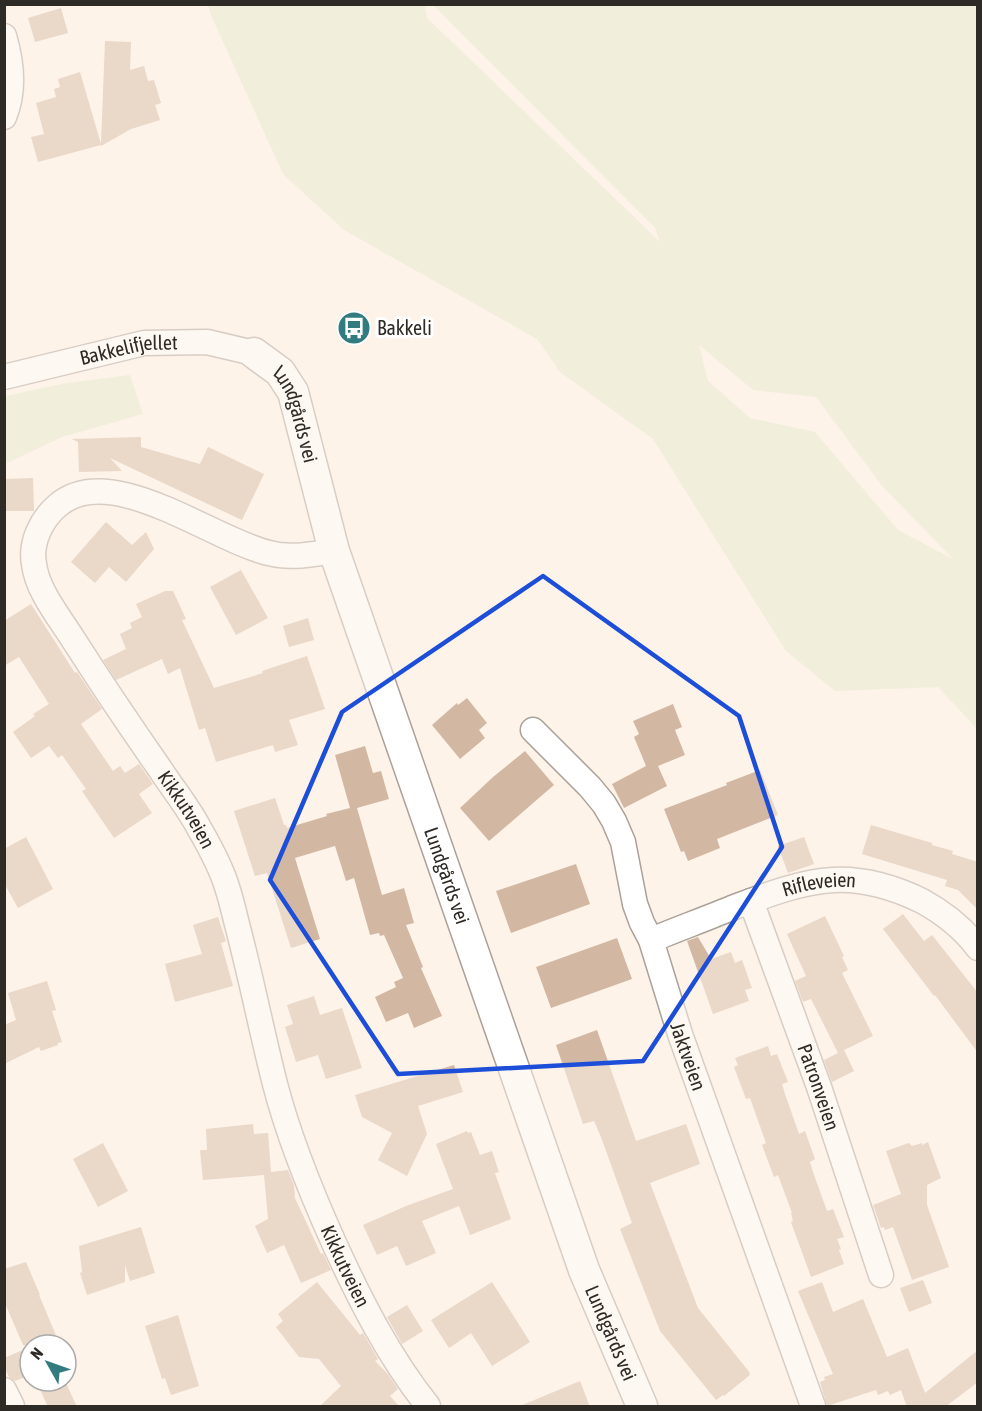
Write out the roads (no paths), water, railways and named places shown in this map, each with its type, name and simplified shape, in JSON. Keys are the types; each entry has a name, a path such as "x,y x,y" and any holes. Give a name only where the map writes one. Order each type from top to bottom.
{"street":[{"path":"4,36 12,76 11,94 4,117"},
{"name":"Bakkelifjellet","path":"4,377 144,343 207,342 254,353"},
{"name":"Lundgårds vei","path":"254,353 280,372 292,392 334,551 584,1270 642,1407"},
{"name":"Kikkutveien","path":"334,551 285,556 267,553 151,503 102,490 83,492 68,498 56,507 46,517 33,548 34,565 40,584 53,608 166,779 183,801 210,848 226,885 276,1088 300,1161 321,1213 357,1290 381,1335 428,1407"},
{"name":"Jaktveien","path":"533,730 604,804 623,842 635,904 651,940 680,1034 813,1407"},
{"name":"Rifleveien","path":"651,940 780,891 833,880 847,880 884,886 912,896 937,909 968,935 978,948"},
{"name":"Patronveien","path":"751,901 819,1087 881,1275"},
{"path":"4,1390 12,1407"}],"place":[{"name":"Bakkeli","path":"354,328"}]}
